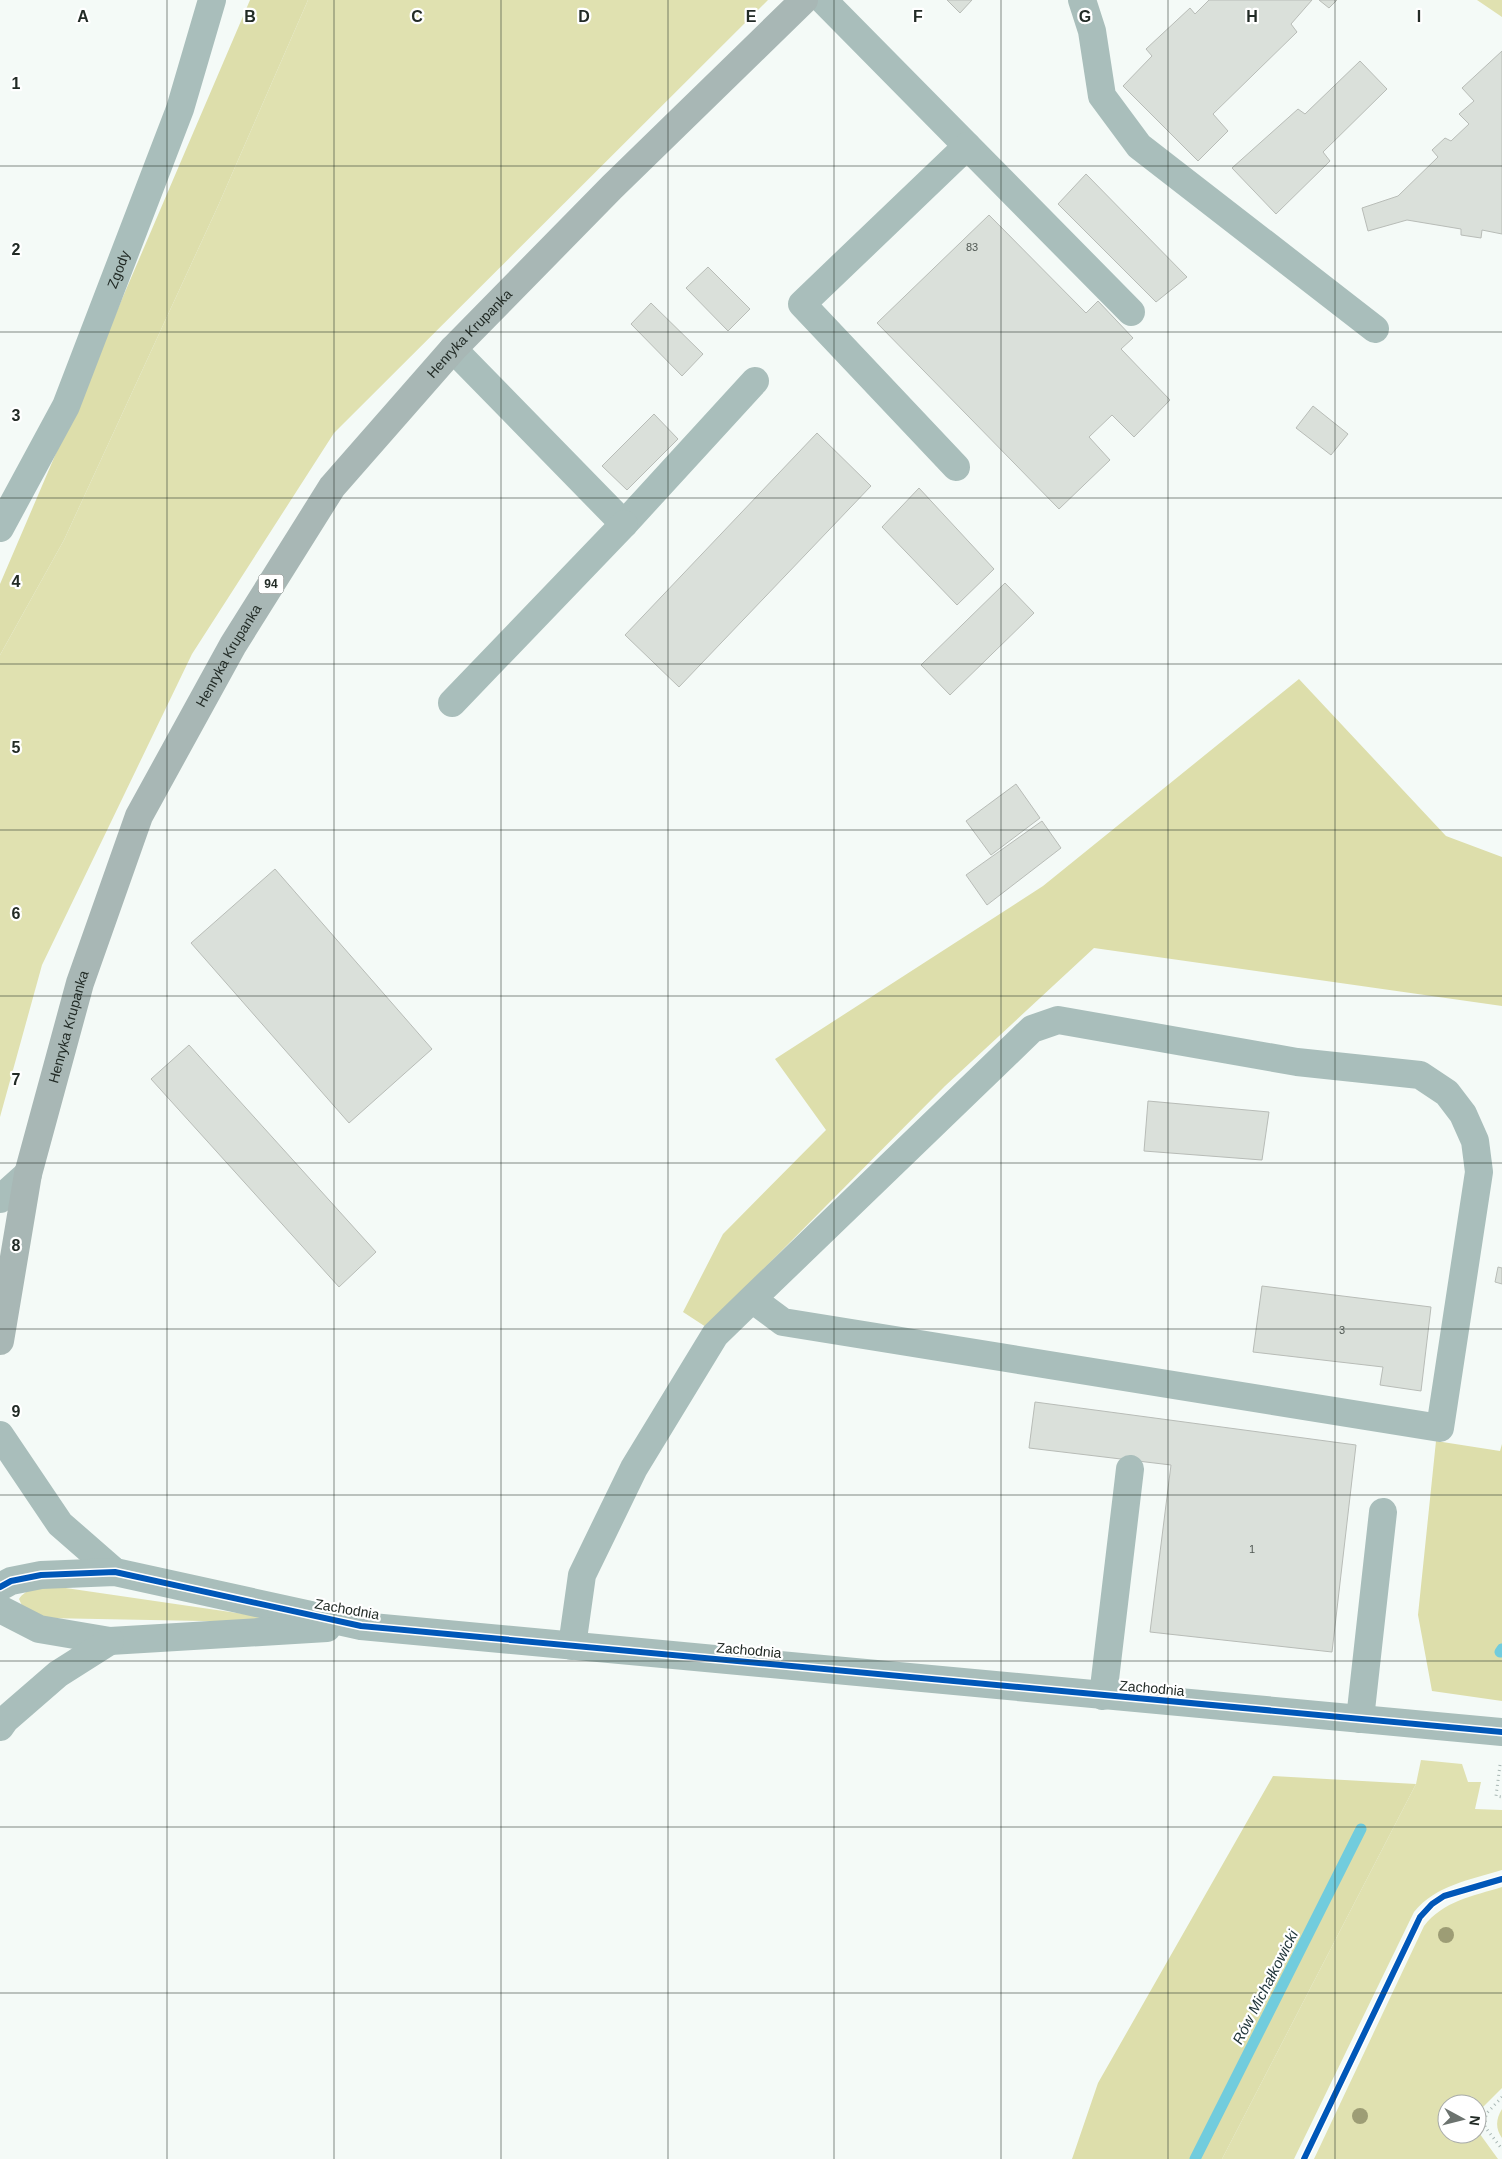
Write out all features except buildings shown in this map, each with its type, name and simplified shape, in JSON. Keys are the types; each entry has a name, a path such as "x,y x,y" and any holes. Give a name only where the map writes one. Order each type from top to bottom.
{"main road":[{"name":"Henryka Krupanka","path":"0,1341 28,1174 80,983 139,816 233,645 332,487 453,349 612,188 804,0"}],"street":[{"name":"Zgody","path":"0,528 66,406 180,109 212,0"},
{"path":"823,0 1131,312"},
{"path":"1082,0 1092,32 1102,96 1139,146 1374,330"},
{"path":"956,467 802,304 967,146"},
{"path":"453,349 624,524"},
{"path":"452,703 624,524 755,381"},
{"path":"572,1646 582,1575 634,1468 715,1335 752,1299 1032,1029 1058,1020 1297,1062 1420,1075 1447,1094 1463,1114 1475,1141 1479,1172 1440,1428 783,1322 752,1299"},
{"path":"0,1199 28,1174"},
{"name":"Zachodnia","path":"0,1435 60,1524 115,1572"},
{"path":"1103,1696 1130,1469"},
{"path":"1360,1719 1383,1512"},
{"name":"Zachodnia","path":"0,1587 11,1581 41,1575 115,1572 361,1626 1502,1732"},
{"name":"Zachodnia","path":"0,1609 39,1629 110,1641 361,1626"},
{"name":"Zachodnia","path":"0,1727 5,1720 58,1674 110,1641"}],"path":[{"path":"1500,1763 1496,1796 1502,1797"},
{"path":"1502,2097 1486,2114 1485,2127 1502,2148"}],"green space":[{"path":"250,0 308,0 218,206 64,540 0,655 0,584"},
{"path":"308,0 768,0 334,433 192,654 42,965 0,1117 0,655 64,540 218,206"},
{"path":"1477,0 1502,0 1502,17"},
{"path":"1299,679 1446,836 1502,857 1502,1006 1094,948 945,1086 706,1327 683,1312 723,1234 826,1130 775,1059 1043,886"},
{"path":"1436,1441 1500,1451 1502,1444 1502,1701 1432,1691 1418,1615"},
{"path":"52,1586 257,1616 261,1618 261,1622 45,1618 23,1608 19,1599 22,1595 34,1589"},
{"path":"1421,1760 1462,1764 1468,1782 1481,1782 1475,1809 1502,1810 1502,1870 1443,1889 1433,1895 1414,1912 1294,2159 1222,2159 1416,1784"},
{"path":"1273,1776 1416,1784 1222,2159 1072,2159 1098,2083"},
{"path":"1502,1887 1502,2088 1487,2103 1487,2094 1437,2094 1437,2144 1487,2144 1498,2159 1314,2159 1424,1926 1449,1905"},
{"path":"1502,2109 1502,2138 1497,2124 1498,2116"}],"waterway":[{"name":"Rów Michałkowicki","path":"1195,2159 1361,1829"}],"cycle path":[{"path":"0,1587 11,1581 41,1575 115,1572 361,1626 1502,1732"},
{"path":"1304,2159 1420,1917 1432,1904 1444,1896 1502,1879"}]}
